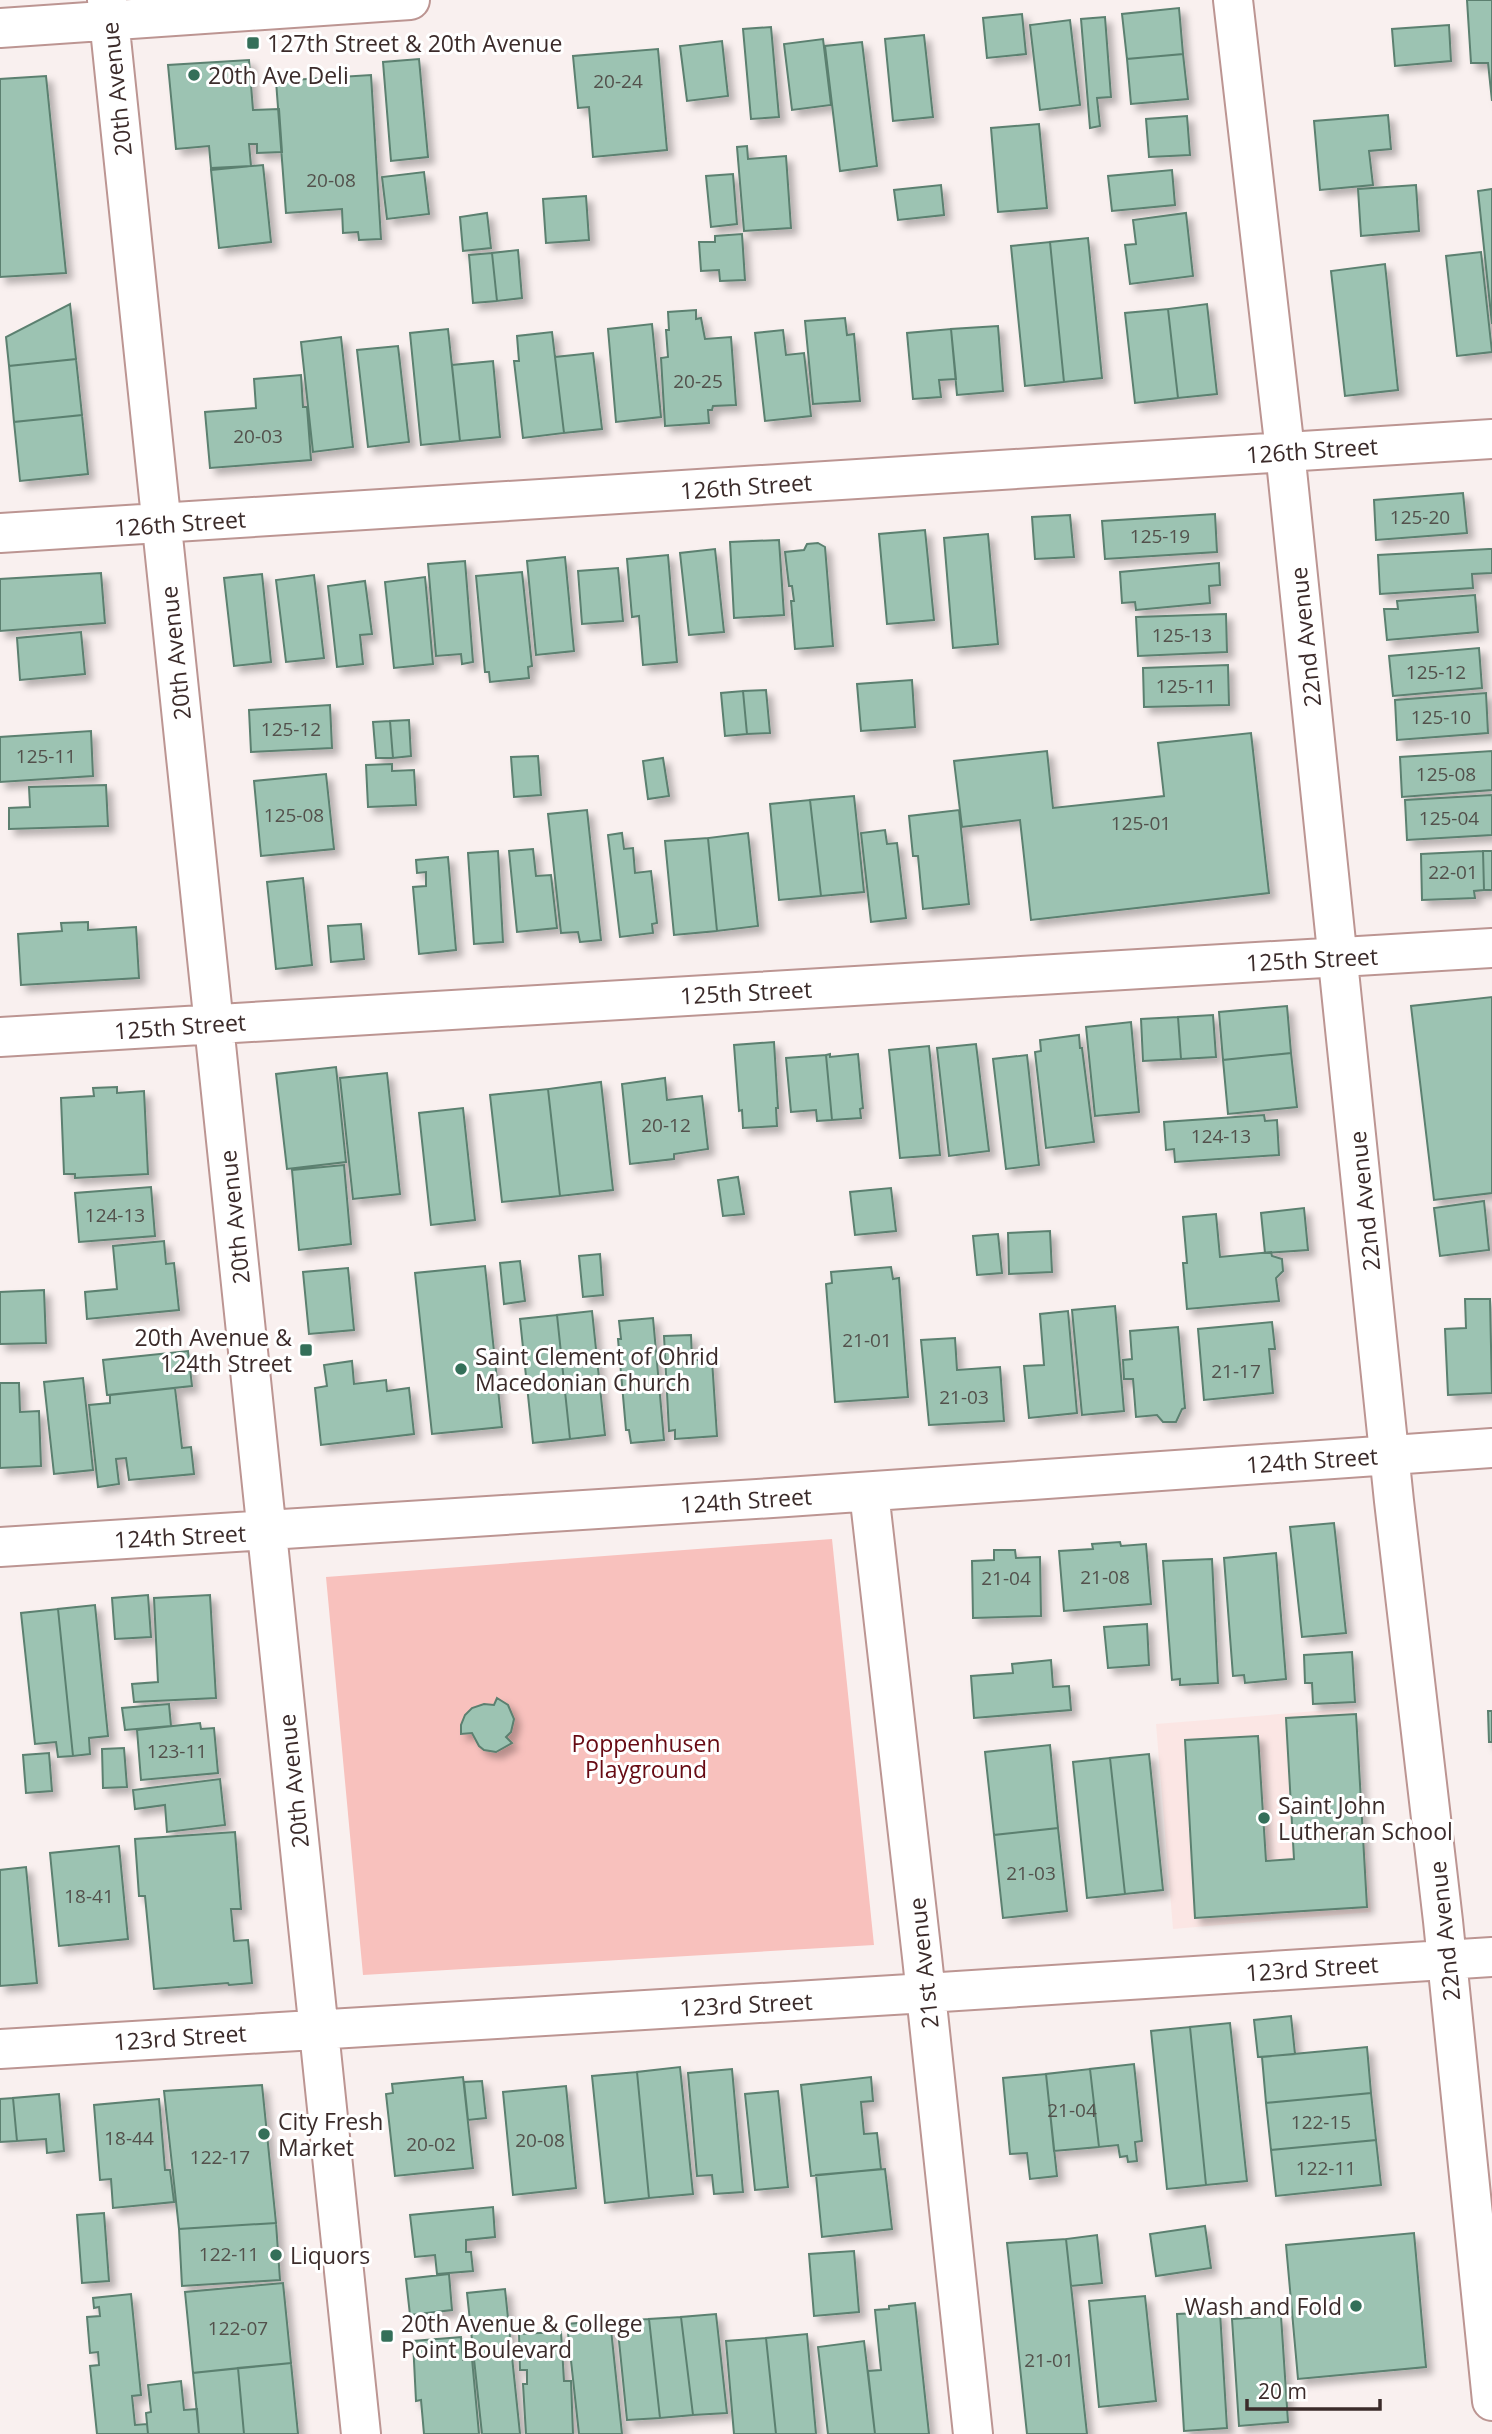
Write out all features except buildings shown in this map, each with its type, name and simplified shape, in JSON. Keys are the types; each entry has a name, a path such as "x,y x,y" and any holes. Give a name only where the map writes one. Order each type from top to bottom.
{"street":[{"path":"0,28 108,10 410,0"},
{"name":"22nd Avenue","path":"1233,0 1286,452 1389,1454 1447,1959 1492,2402"},
{"name":"20th Avenue","path":"108,10 361,2434"},
{"name":"126th Street","path":"0,533 1492,439"},
{"name":"125th Street","path":"0,1037 1492,948"},
{"name":"124th Street","path":"0,1547 869,1492 1492,1448"},
{"name":"21st Avenue","path":"869,1492 973,2434"},
{"name":"123rd Street","path":"0,2049 1492,1957"}],"shaded area":[{"name":"Saint John Lutheran School","path":"1354,1708 1371,1912 1173,1929 1156,1724"}],"green space":[{"name":"Poppenhusen Playground","path":"832,1539 874,1945 363,1975 326,1577"}],"place":[{"name":"127th Street & 20th Avenue","path":"253,43"},
{"name":"20th Ave Deli","path":"194,75"},
{"name":"20th Avenue & 124th Street","path":"306,1350"},
{"name":"Saint Clement of Ohrid Macedonian Church","path":"461,1369"},
{"name":"Saint John Lutheran School","path":"1264,1818"},
{"name":"City Fresh Market","path":"264,2134"},
{"name":"Liquors","path":"276,2255"},
{"name":"Wash and Fold","path":"1356,2306"},
{"name":"20th Avenue & College Point Boulevard","path":"387,2336"}]}
